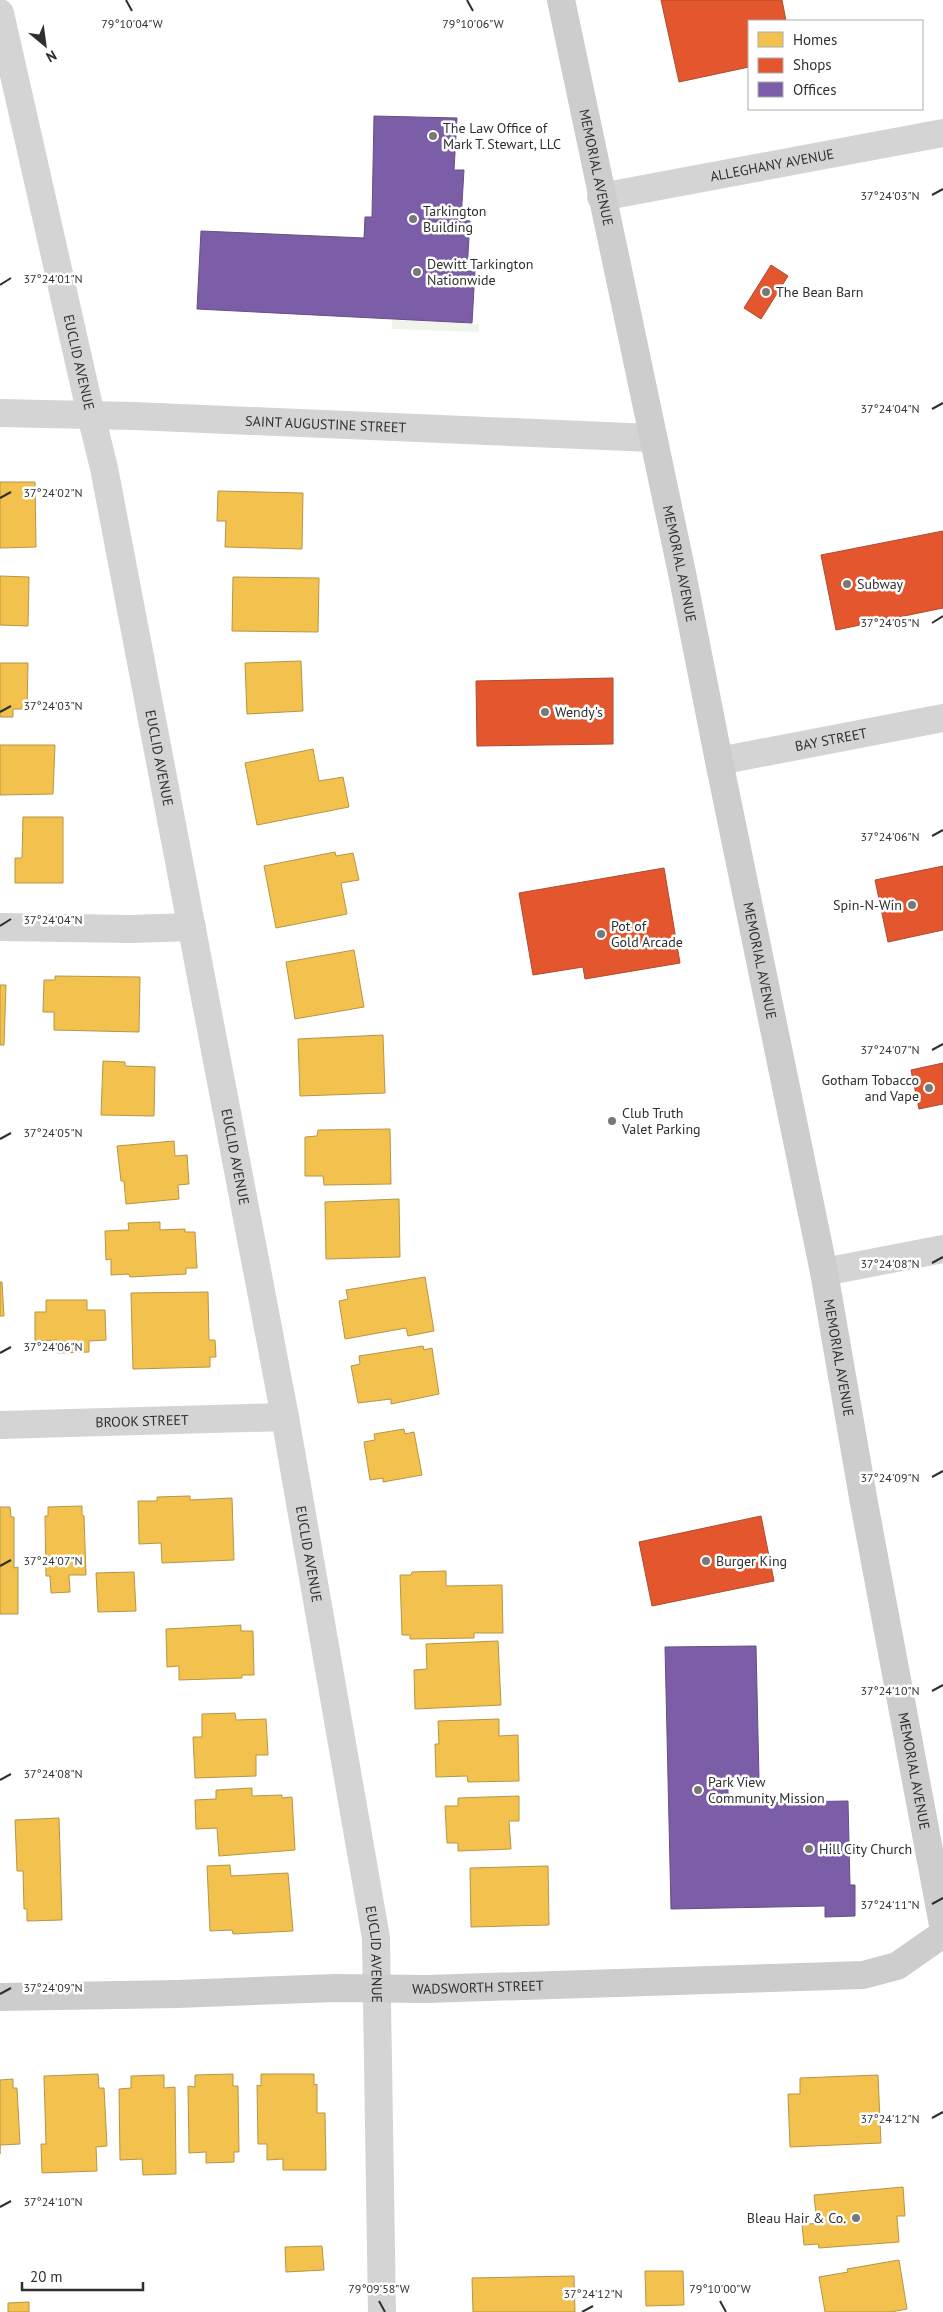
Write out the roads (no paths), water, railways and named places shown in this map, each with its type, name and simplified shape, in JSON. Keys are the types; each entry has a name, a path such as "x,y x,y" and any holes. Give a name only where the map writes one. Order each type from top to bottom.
{"main road":[{"name":"MEMORIAL AVENUE","path":"561,0 601,197 682,573 824,1272 873,1554 943,1926"},
{"name":"WADSWORTH STREET","path":"0,1997 176,1994 335,1988 378,1989 616,1984 863,1975 897,1966 943,1934"}],"street":[{"name":"EUCLID AVENUE","path":"0,13 104,468 284,1417 376,1938 382,2312"},
{"name":"ALLEGHANY AVENUE","path":"601,197 943,133"},
{"name":"SAINT AUGUSTINE STREET","path":"0,413 652,438"},
{"name":"BAY STREET","path":"719,761 943,718"},
{"path":"0,927 130,929 192,927"},
{"path":"824,1272 943,1249"},
{"name":"BROOK STREET","path":"0,1425 284,1417"}],"place":[{"name":"The Law Office of Mark T. Stewart, LLC","path":"433,136"},
{"name":"Tarkington Building","path":"413,219"},
{"name":"Dewitt Tarkington Nationwide","path":"417,272"},
{"name":"The Bean Barn","path":"766,292"},
{"name":"Subway","path":"847,584"},
{"name":"Wendy's","path":"545,712"},
{"name":"Spin-N-Win","path":"912,905"},
{"name":"Pot of Gold Arcade","path":"601,934"},
{"name":"Gotham Tobacco and Vape","path":"929,1088"},
{"name":"Club Truth Valet Parking","path":"612,1121"},
{"name":"Burger King","path":"706,1561"},
{"name":"Park View Community Mission","path":"698,1790"},
{"name":"Hill City Church","path":"809,1849"},
{"name":"Bleau Hair & Co.","path":"856,2218"}]}
